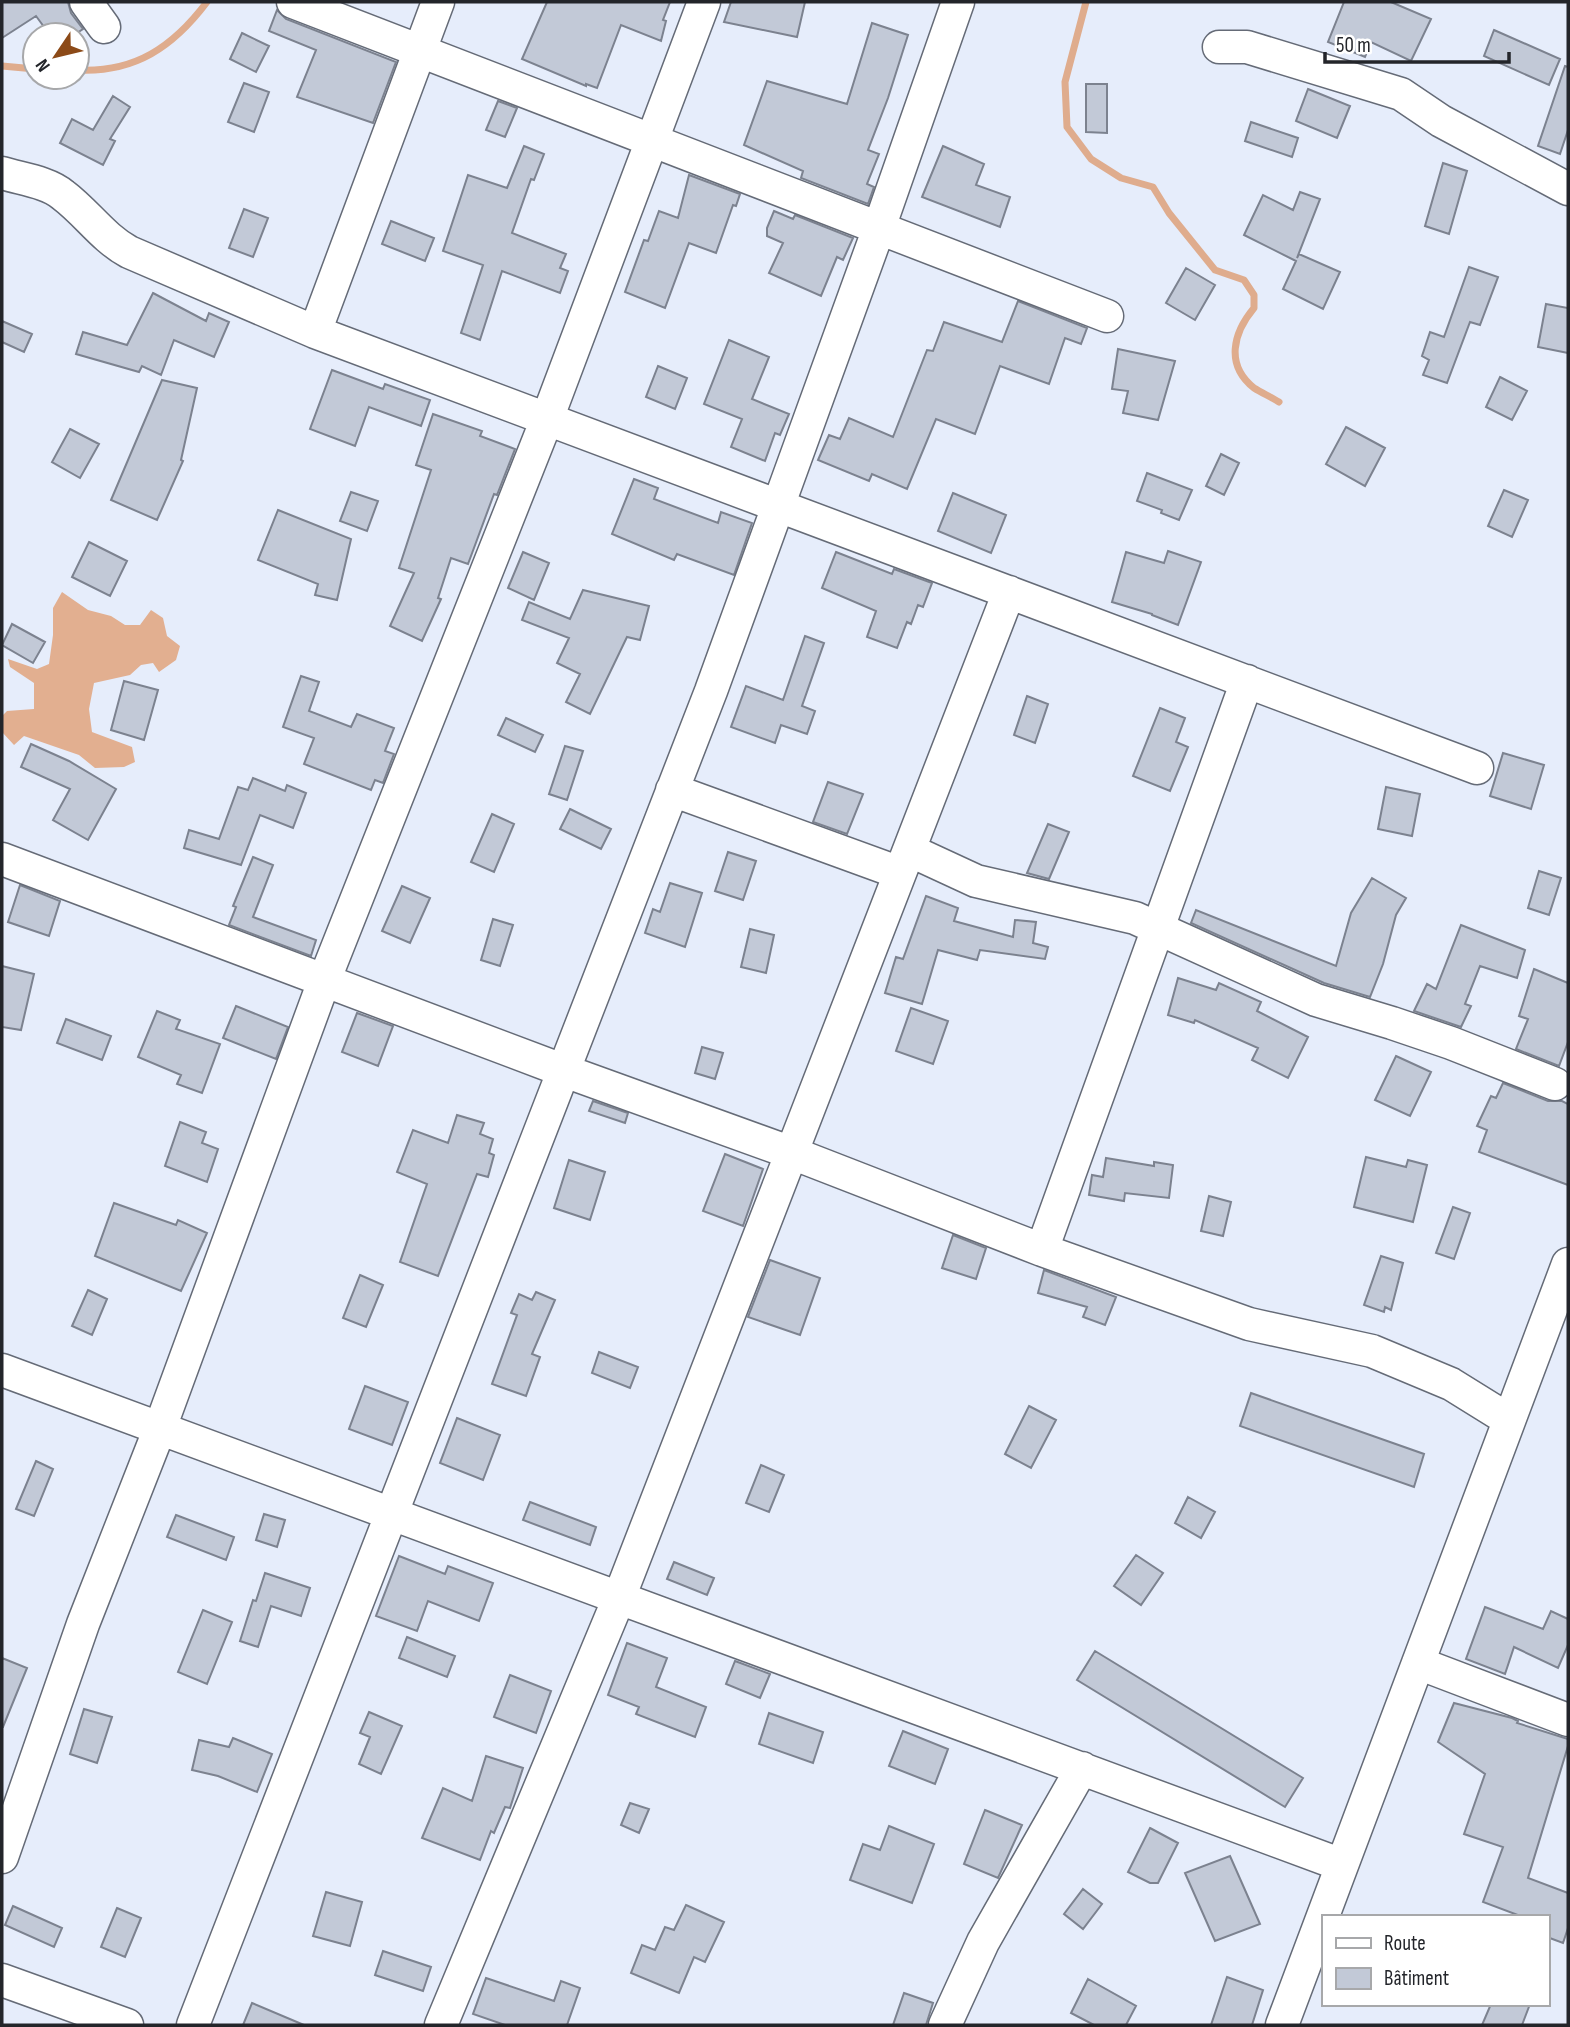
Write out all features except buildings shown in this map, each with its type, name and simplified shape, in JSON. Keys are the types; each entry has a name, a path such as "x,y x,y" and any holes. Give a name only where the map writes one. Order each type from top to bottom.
{"street":[{"path":"86,2 104,27"},
{"path":"293,2 1107,316"},
{"path":"315,332 438,2"},
{"path":"2,1857 83,1624 160,1428 324,981 547,419 704,2"},
{"path":"193,2025 780,506 958,2"},
{"path":"1219,47 1247,47 1401,93 1441,121 1568,189"},
{"path":"2,173 62,194 113,243 129,252 315,332 1477,768"},
{"path":"441,2025 619,1598 1009,592"},
{"path":"1042,1250 1247,681"},
{"path":"672,790 904,862 1135,918 1316,1000 1451,1043 1555,1084"},
{"path":"2,859 562,1070 792,1153 1042,1250 1249,1324 1372,1351 1451,1384 1509,1420"},
{"path":"1323,1915 1568,1264"},
{"path":"2,1370 1342,1865"},
{"path":"1418,1663 1568,1720"},
{"path":"945,2025 983,1942 1082,1768"},
{"path":"1282,2025 1322,1918"},
{"path":"2,1980 127,2025"}],"shaded area":[{"path":"62,592 88,610 111,616 125,625 140,625 151,610 163,618 167,636 180,646 176,660 159,672 153,663 141,665 130,675 94,683 89,709 92,732 132,747 135,762 124,767 95,768 79,755 24,736 14,745 2,732 2,716 7,711 34,709 34,683 10,667 8,659 37,669 49,664 53,608"}],"waterway":[{"path":"91,70 117,67 151,54 180,32 207,2"},
{"path":"1086,2 1065,82 1067,127 1091,159 1121,178 1153,187 1169,213 1215,270 1244,280 1254,295 1254,308 1237,338 1236,359 1245,379 1254,388 1279,402"},
{"path":"2,66 21,68"}]}
